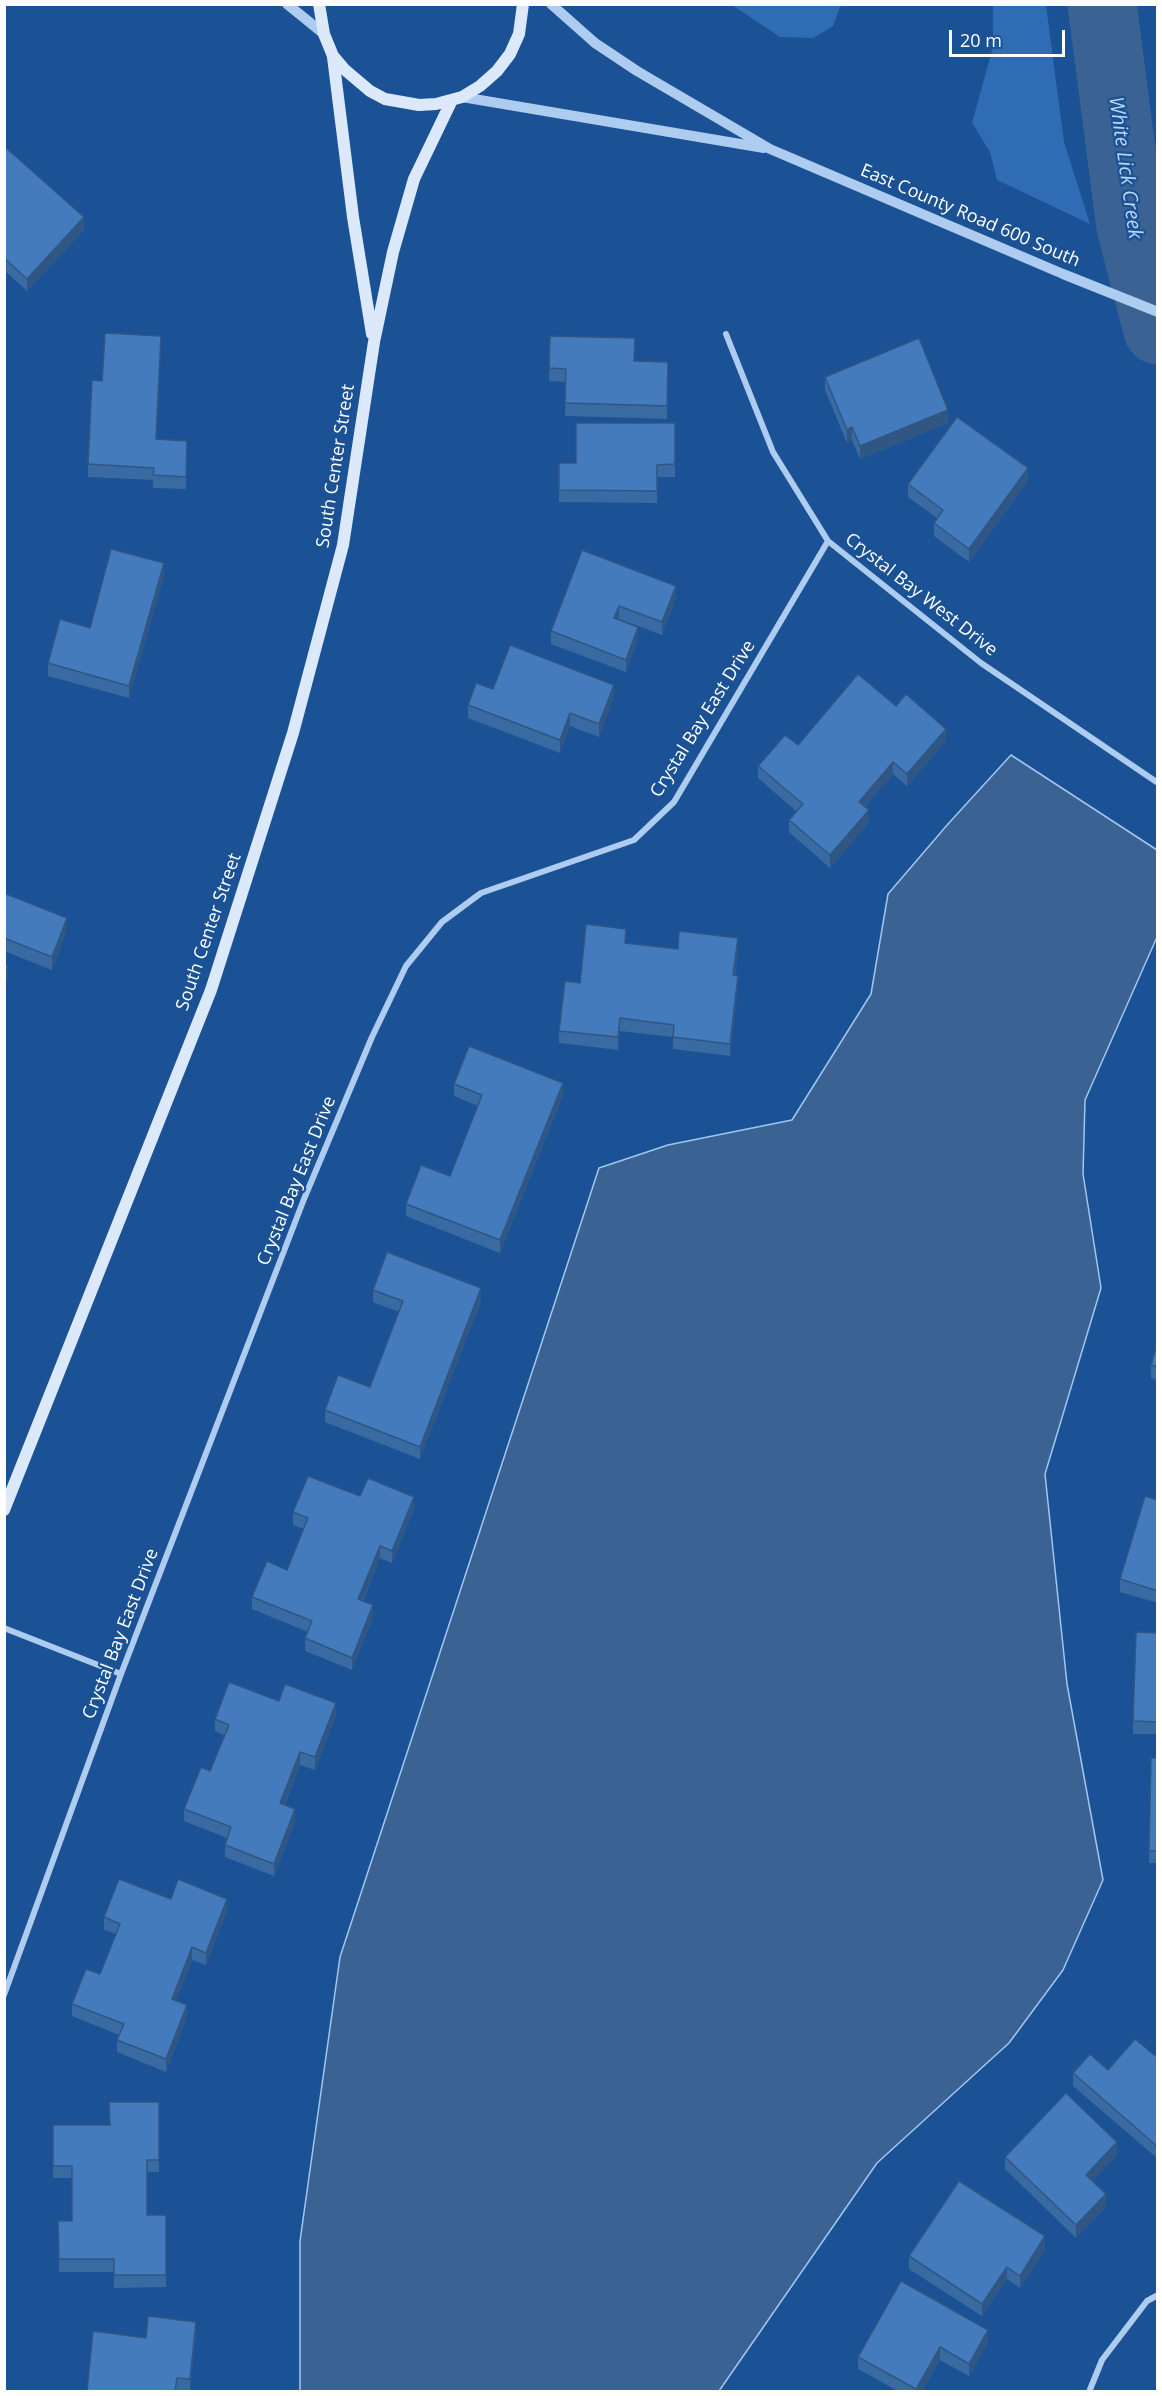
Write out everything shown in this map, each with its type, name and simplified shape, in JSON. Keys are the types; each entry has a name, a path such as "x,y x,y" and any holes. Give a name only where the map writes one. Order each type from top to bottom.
{"main road":[{"path":"319,4 324,34 333,56 356,81 385,99 419,105 457,99 480,86 497,71 510,54 519,34 523,4"},
{"name":"South Center Street","path":"333,56 353,218 374,342"},
{"name":"South Center Street","path":"4,1510 211,990 293,734 343,545 374,342 408,195 457,99"}],"street":[{"path":"287,4 324,34"},
{"name":"East County Road 600 South","path":"551,4 595,44 628,66 770,149 1158,312"},
{"name":"East County Road 600 South","path":"457,99 657,128 770,149"},
{"name":"Crystal Bay West Drive","path":"726,334 773,452 828,541 981,663 1158,783"},
{"name":"Crystal Bay East Drive","path":"4,1995 121,1674 304,1199 372,1037 406,966 442,922 481,893 634,840 674,802 828,541"},
{"path":"4,1628 121,1674"},
{"path":"1089,2391 1102,2360 1148,2301 1158,2295"}],"shaded area":[{"path":"732,5 841,5 833,26 813,38 780,37"},
{"path":"993,5 1046,5 1064,142 1090,224 997,180 990,152 972,123 993,47"},
{"path":"1011,755 1157,850 1157,937 1085,1100 1083,1174 1101,1288 1045,1474 1067,1684 1103,1880 1063,1970 1009,2043 877,2163 719,2391 300,2391 300,2241 340,1957 599,1168 668,1145 792,1120 871,994 888,894"}],"building":[{"path":"4,146 84,217 27,279 4,258"},
{"path":"105,333 161,336 156,439 187,441 186,477 153,475 154,468 88,464 92,380 102,381"},
{"path":"550,336 635,338 634,361 668,362 667,406 565,403 566,369 549,368"},
{"path":"919,338 948,410 860,446 852,427 847,430 825,377"},
{"path":"957,417 1028,468 969,549 934,523 943,510 908,484"},
{"path":"576,423 675,423 675,464 657,465 657,491 559,490 559,463 576,463"},
{"path":"111,549 164,563 129,686 48,663 60,619 90,628"},
{"path":"582,550 676,586 662,622 619,606 614,618 638,627 626,660 551,631"},
{"path":"510,645 614,685 599,724 570,713 560,740 468,705 476,683 493,689"},
{"path":"858,674 896,706 906,694 946,729 907,774 893,762 859,802 869,810 830,855 789,820 803,804 758,766 785,735 798,745"},
{"path":"4,893 67,918 52,957 4,938"},
{"path":"586,924 626,929 625,943 678,949 679,931 738,938 733,975 738,976 730,1044 673,1037 674,1025 620,1018 618,1037 559,1031 565,981 580,983"},
{"path":"4,964 8,966 4,976"},
{"path":"469,1046 563,1083 500,1240 406,1204 421,1165 450,1176 482,1095 454,1084"},
{"path":"387,1252 481,1288 420,1447 325,1410 338,1375 370,1387 403,1301 373,1290"},
{"path":"1158,1341 1158,1367 1151,1365"},
{"path":"308,1476 360,1496 368,1478 414,1497 392,1551 380,1546 358,1599 373,1605 352,1658 305,1638 312,1621 252,1597 267,1561 287,1570 308,1518 293,1512"},
{"path":"1145,1496 1158,1500 1158,1591 1120,1579"},
{"path":"1136,1632 1158,1633 1158,1722 1133,1721"},
{"path":"229,1682 279,1701 285,1684 336,1703 315,1757 300,1752 280,1803 295,1809 274,1864 225,1845 231,1827 184,1809 201,1767 210,1771 229,1725 215,1719"},
{"path":"1151,1758 1158,1758 1158,1851 1149,1851"},
{"path":"119,1879 171,1899 178,1879 227,1899 206,1953 192,1947 172,1999 187,2005 166,2059 117,2040 124,2024 72,2004 86,1969 100,1974 120,1924 104,1917"},
{"path":"1135,2039 1158,2058 1158,2147 1073,2073 1090,2054 1108,2070"},
{"path":"1066,2093 1117,2142 1086,2175 1106,2194 1076,2225 1005,2157"},
{"path":"109,2102 159,2102 159,2160 147,2160 147,2215 166,2215 166,2275 114,2275 114,2259 59,2259 58,2221 72,2221 72,2166 53,2166 53,2125 110,2125"},
{"path":"959,2181 1045,2236 1020,2276 1007,2267 982,2304 909,2256"},
{"path":"901,2281 988,2330 969,2364 940,2347 916,2389 858,2357"},
{"path":"148,2316 196,2322 190,2379 177,2378 175,2391 87,2391 93,2331 146,2338"}],"waterway":[{"name":"White Lick Creek","path":"1102,4 1131,227 1158,330"}]}
